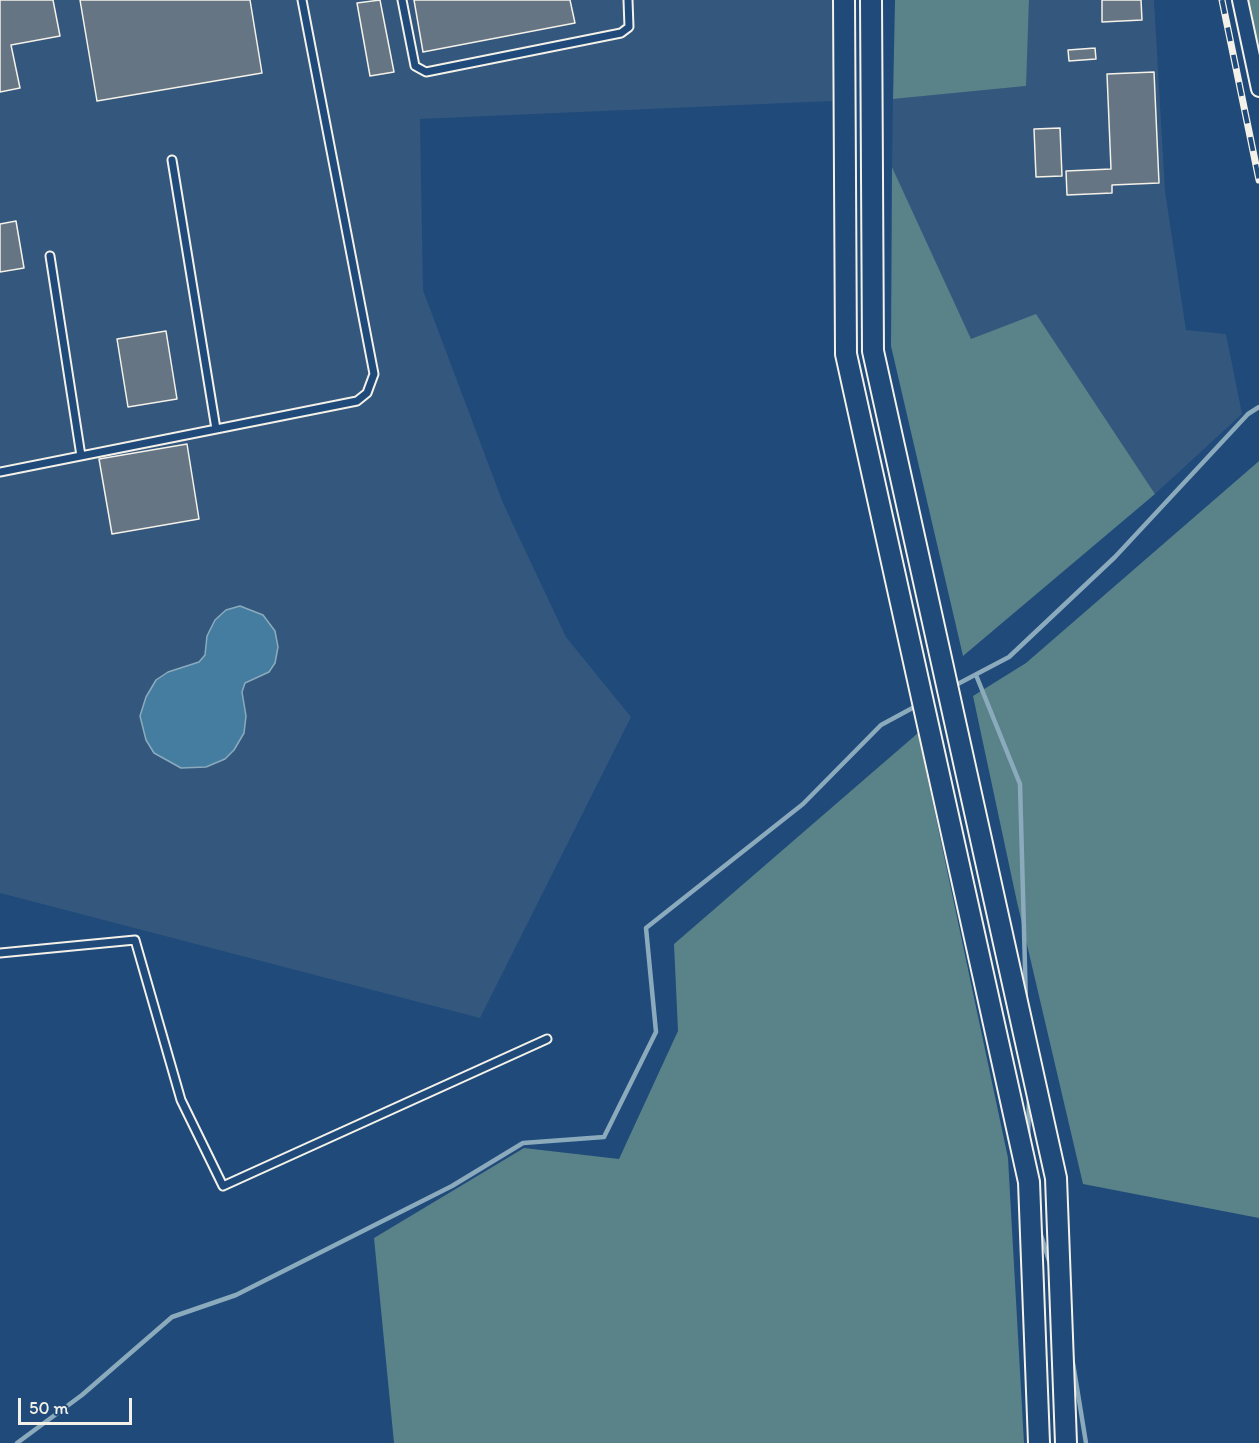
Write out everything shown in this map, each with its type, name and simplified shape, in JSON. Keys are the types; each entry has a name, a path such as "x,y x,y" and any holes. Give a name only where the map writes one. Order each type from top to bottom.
{"street":[{"path":"844,0 846,354 1029,1182 1039,1443"},
{"path":"871,0 873,351 1056,1178 1066,1443"},
{"path":"1240,0 1259,89"}],"lane":[{"path":"0,472 357,401 367,393 374,374 302,0"},
{"path":"402,0 415,66 426,72 621,33 629,27 628,0"},
{"path":"172,160 216,429"},
{"path":"50,256 81,456"},
{"path":"0,953 135,940 181,1100 223,1186 547,1039"}],"shaded area":[{"path":"0,0 832,0 832,101 420,119 423,290 503,503 566,637 631,717 480,1018 0,893"},
{"path":"1029,0 1154,0 1165,191 1186,330 1226,334 1242,414 1155,494 1036,315 971,340 892,167 893,99 1025,86"},
{"path":"240,606 263,615 275,631 278,647 275,663 269,672 245,683 242,692 246,716 244,733 234,750 225,759 206,767 181,768 154,753 146,740 140,716 146,697 156,680 168,672 199,662 205,655 207,636 215,620 226,610"}],"green space":[{"path":"895,0 1029,0 1026,86 893,99"},
{"path":"1243,0 1259,0 1259,70"},
{"path":"892,167 971,339 1036,314 1155,494 963,656 891,346"},
{"path":"1259,461 1259,1218 1083,1184 1017,902 973,696 1026,663"},
{"path":"918,733 1008,1158 1024,1443 394,1443 374,1238 524,1148 619,1159 678,1031 674,944"}],"building":[{"path":"0,0 53,0 60,36 11,45 20,88 0,92"},
{"path":"80,0 250,0 262,73 97,101"},
{"path":"380,0 394,72 370,76 357,3"},
{"path":"414,0 570,0 575,23 423,52"},
{"path":"1102,0 1141,0 1142,20 1102,22"},
{"path":"1095,48 1096,59 1069,61 1068,50"},
{"path":"1154,72 1159,183 1112,185 1112,193 1067,195 1066,171 1111,169 1107,74"},
{"path":"1060,128 1062,176 1036,177 1034,129"},
{"path":"16,221 24,268 0,272 0,224"},
{"path":"166,331 177,399 128,407 117,339"},
{"path":"187,444 199,519 112,534 99,459"}],"waterway":[{"path":"952,687 1009,657 1115,557 1248,414 1259,407"},
{"path":"976,675 1020,784 1026,1004"},
{"path":"17,1443 82,1395 172,1317 236,1295 452,1186 523,1143 604,1137 656,1032 646,928 803,804 881,725 918,705"},
{"path":"1028,1142 1029,1096"},
{"path":"1040,1232 1051,1267"},
{"path":"1072,1357 1086,1443"}],"railway":[{"path":"1222,0 1259,180"}]}
